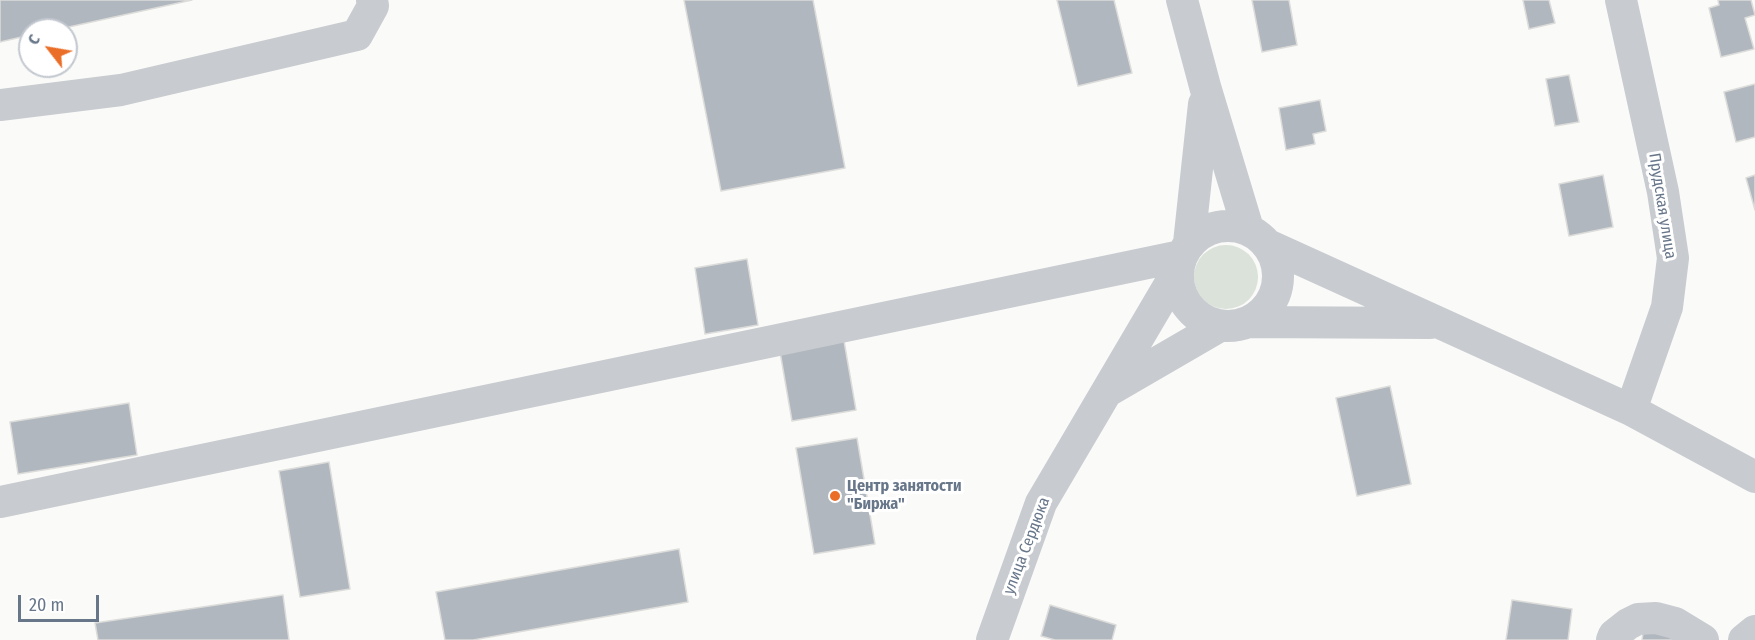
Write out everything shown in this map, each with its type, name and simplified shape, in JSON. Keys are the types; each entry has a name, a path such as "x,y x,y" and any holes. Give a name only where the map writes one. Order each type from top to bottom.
{"street":[{"path":"0,105 121,90 357,35 373,6 372,0"},
{"path":"1105,393 1234,324 1260,314 1270,303 1277,289 1277,266 1258,237 1206,90 1182,0"},
{"name":"Прудская улица","path":"1621,0 1663,192 1673,258 1667,307 1631,410"},
{"path":"1206,90 1178,287 1193,313 1206,322 1234,324 1442,323"},
{"path":"0,502 1182,257 1201,233 1216,226 1232,225 1631,410 1755,477"},
{"name":"улица Сердюка","path":"992,640 1041,503 1182,257"},
{"path":"1612,640 1614,635 1638,619 1656,618 1675,623 1703,640"},
{"path":"1744,640 1755,631"}],"shaded area":[{"path":"1226,245 1244,251 1252,259 1258,277 1252,295 1244,303 1226,309 1208,303 1200,295 1194,277 1200,259 1208,251"}],"building":[{"path":"0,0 192,0 78,25 78,18 18,18 18,38 0,42"},
{"path":"684,0 813,0 845,168 721,191"},
{"path":"1057,0 1114,0 1132,73 1078,86"},
{"path":"1252,0 1289,0 1297,45 1262,52"},
{"path":"1523,0 1549,0 1555,23 1529,29"},
{"path":"1718,0 1751,0 1755,15 1745,18 1754,49 1721,57 1709,8 1719,5"},
{"path":"1569,75 1579,122 1555,126 1546,79"},
{"path":"1755,84 1755,137 1736,142 1724,92"},
{"path":"1320,100 1326,131 1313,134 1315,144 1286,150 1279,108"},
{"path":"1603,175 1613,227 1569,236 1559,184"},
{"path":"1755,175 1755,210 1746,178"},
{"path":"747,259 758,325 705,334 695,268"},
{"path":"843,335 856,410 792,421 779,346"},
{"path":"1390,386 1411,484 1357,496 1336,398"},
{"path":"129,403 137,455 18,474 10,422"},
{"name":"Центр занятости \"Биржа\"","path":"857,438 875,544 814,554 796,448"},
{"path":"329,462 350,589 300,597 279,471"},
{"path":"679,549 688,602 473,640 445,640 436,592"},
{"path":"283,595 289,640 98,640 95,623"},
{"path":"1512,600 1572,609 1568,640 1506,640"},
{"path":"1050,605 1116,625 1112,640 1055,640 1041,636"},
{"path":"1644,627 1673,631 1672,640 1642,640"}],"place":[{"name":"Центр занятости \"Биржа\"","path":"835,496"}]}
